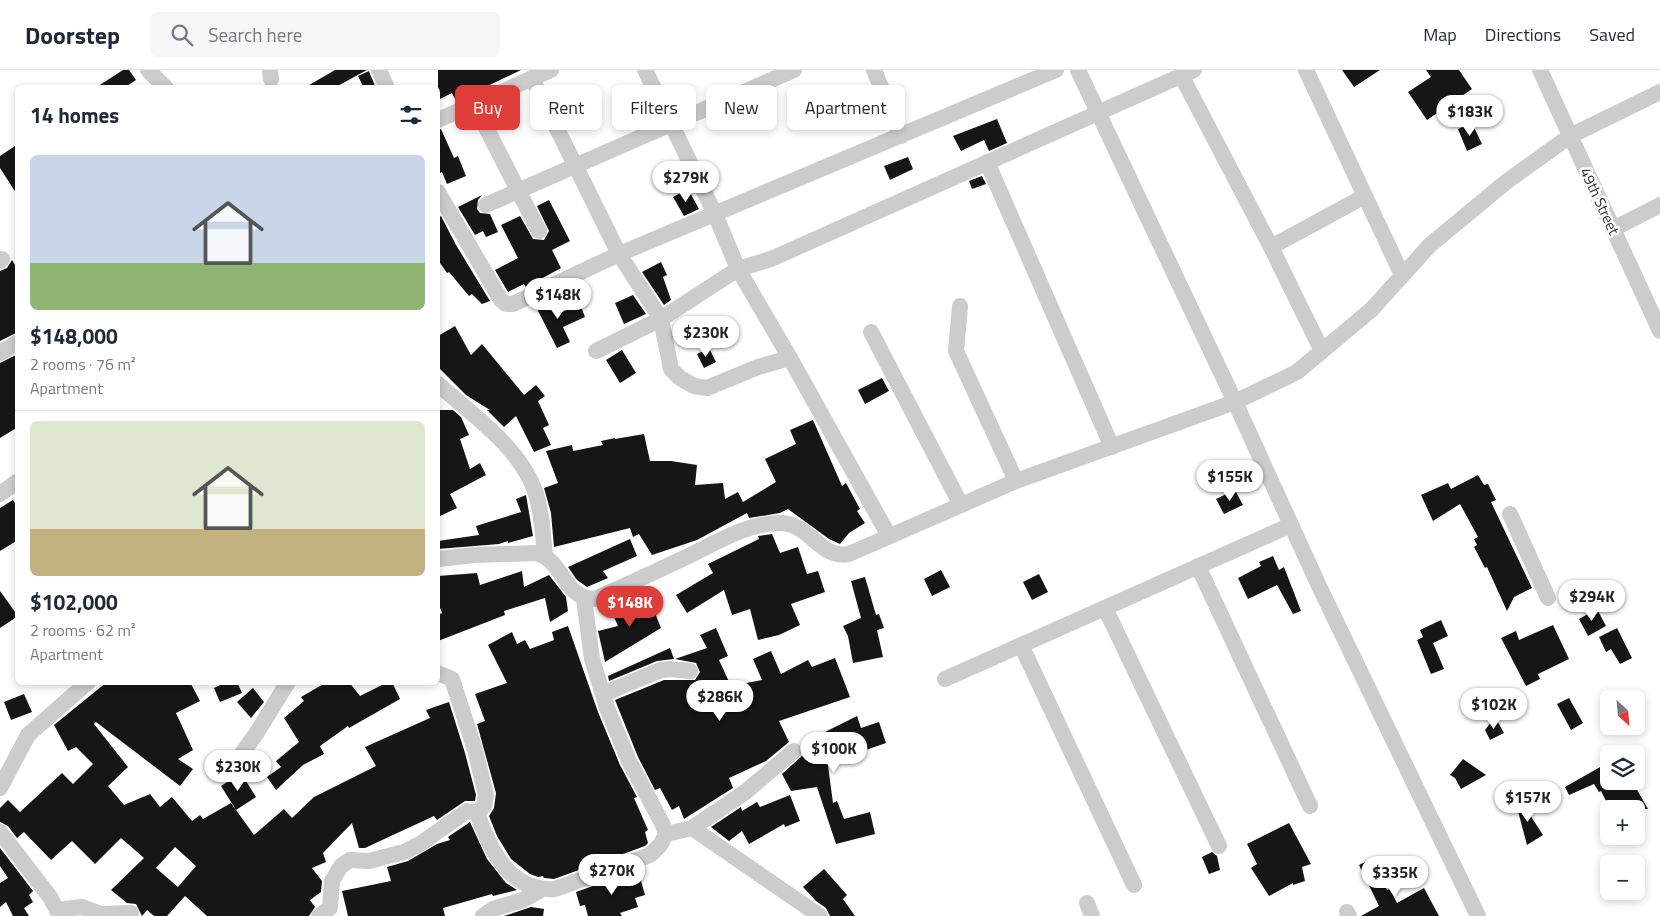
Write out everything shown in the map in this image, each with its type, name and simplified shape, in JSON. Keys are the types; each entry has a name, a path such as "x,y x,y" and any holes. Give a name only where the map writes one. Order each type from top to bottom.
{"street":[{"path":"148,70 163,85"},
{"path":"380,70 387,85"},
{"path":"516,85 551,70"},
{"path":"644,70 652,85"},
{"path":"696,113 794,70"},
{"path":"874,70 901,136"},
{"path":"440,195 501,300 506,304 513,304 619,254 1056,70"},
{"path":"1078,70 1100,113 1291,525 1478,916"},
{"path":"1306,70 1402,275"},
{"name":"49th Street","path":"1540,70 1660,331"},
{"path":"596,351 661,319 738,269 771,259 1187,73 1322,352"},
{"path":"532,78 619,254 661,319 671,368 680,378 694,386 707,388 758,367 790,358"},
{"path":"440,559 494,554 536,553 546,556 553,561 567,584 584,598 595,599 745,529 783,523 797,527 808,534 831,554 838,556 849,554 1016,481 1235,402 1297,372 1371,310 1422,252 1506,182 1570,136 1660,92"},
{"path":"440,119 455,112"},
{"path":"487,130 539,231"},
{"path":"486,205 658,130"},
{"path":"675,130 715,214 738,269 889,536"},
{"path":"988,162 1112,447"},
{"path":"1271,247 1366,196"},
{"path":"1613,229 1660,205"},
{"path":"960,306 956,351 1016,481"},
{"path":"871,332 960,506"},
{"path":"0,353 15,344"},
{"path":"440,386 504,444 523,468 535,490 546,556"},
{"path":"0,494 15,484"},
{"path":"1510,514 1548,598"},
{"path":"945,679 1291,525"},
{"path":"1198,566 1310,806"},
{"path":"483,916 493,909 523,900 541,890 555,889 650,855 661,844 666,834 658,813 629,761 603,694 592,659 584,598"},
{"path":"1105,608 1219,846"},
{"path":"1021,645 1134,884"},
{"path":"603,694 661,670 690,671"},
{"path":"440,674 452,680 475,750 486,794 484,806 477,813"},
{"path":"0,788 28,736 85,685"},
{"path":"233,766 256,734 286,685"},
{"path":"666,834 692,828 744,793 794,751"},
{"path":"327,913 332,881 341,866 350,860 369,861 404,852 420,844 468,811 477,813"},
{"path":"477,813 490,848 498,860 531,886 541,890"},
{"path":"692,828 820,916"},
{"path":"0,832 50,897 58,913 82,907 102,914 131,912"}],"building":[{"path":"123,70 129,70 136,80 128,85 100,85"},
{"path":"335,70 367,70 340,85 309,85"},
{"path":"438,70 521,70 490,85 455,85 455,99 452,93 440,99 440,85 438,85"},
{"path":"1342,70 1380,70 1354,87"},
{"path":"1426,70 1459,70 1472,89 1427,120 1408,92 1431,77"},
{"path":"369,71 375,85 362,85 358,76"},
{"path":"997,119 1007,143 989,151 984,140 961,151 953,136"},
{"path":"1472,123 1482,144 1467,151 1458,129"},
{"path":"440,129 454,158 458,156 466,176 447,184 442,172 440,173"},
{"path":"15,146 15,191 0,168 0,156"},
{"path":"908,157 913,169 890,180 884,166"},
{"path":"982,176 986,184 972,189 969,181"},
{"path":"688,189 699,209 684,216 673,197"},
{"path":"482,195 478,200 477,209 480,213 490,214 498,232 486,237 483,231 475,235 458,207"},
{"path":"549,200 570,241 552,250 561,268 526,287 524,284 508,292 495,270 518,258 501,225 520,216 533,239 544,240 549,231 537,206"},
{"path":"440,217 490,301 482,304 472,294 469,296 440,263"},
{"path":"12,260 15,265 15,334 0,341 0,271 7,268"},
{"path":"661,262 667,275 663,277 671,300 664,305 642,272"},
{"path":"633,295 646,314 624,324 615,303"},
{"path":"551,297 560,313 580,304 585,317 563,327 570,342 557,348 535,305"},
{"path":"455,326 471,355 482,344 524,395 536,385 545,396 538,401 549,425 543,428 551,445 534,452 516,416 504,427 487,410 490,410 466,395 440,369 440,335"},
{"path":"709,348 716,362 704,368 697,354"},
{"path":"622,350 636,373 620,383 606,360"},
{"path":"15,356 15,429 0,438 0,363"},
{"path":"882,378 889,391 865,404 858,390"},
{"path":"440,410 453,410 461,417 469,435 460,439 470,469 480,463 486,475 450,494 457,508 440,516"},
{"path":"813,420 842,486 846,483 860,509 857,511 865,523 849,533 840,544 829,539 788,509 780,513 749,518 747,513 697,540 652,555 639,534 633,537 630,528 554,547 551,513 544,488 558,483 546,451 572,445 573,451 603,445 601,441 644,434 650,461 671,461 697,465 695,485 723,483 725,499 738,492 743,502 776,482 765,459 796,444 790,430"},
{"path":"1478,475 1484,485 1488,484 1496,500 1491,502 1532,588 1514,597 1507,611 1487,567 1485,568 1474,547 1477,545 1474,539 1478,537 1460,504 1433,521 1421,495 1448,483 1451,489"},
{"path":"1235,490 1243,505 1224,514 1216,499"},
{"path":"526,495 533,536 508,543 508,541 499,544 440,549 440,541 479,535 476,526 521,512 516,499"},
{"path":"13,500 15,503 15,542 0,551 0,508"},
{"path":"772,534 780,553 798,547 807,574 818,571 825,592 791,604 800,625 779,635 758,640 750,609 732,615 724,590 687,613 676,595 713,573 708,564 759,539 758,536"},
{"path":"630,539 637,556 603,571 608,578 587,587 577,580 568,567"},
{"path":"1273,556 1279,570 1284,567 1301,611 1293,614 1277,585 1248,599 1238,578 1261,566 1259,562"},
{"path":"941,570 950,587 932,596 924,579"},
{"path":"522,571 524,587 549,575 566,597 568,611 550,622 545,598 504,611 505,615 440,640 440,614 442,613 440,608 440,576 477,573 480,585"},
{"path":"1039,574 1048,592 1032,600 1023,582"},
{"path":"865,577 876,615 879,614 884,628 877,630 883,657 853,663 848,636 843,626 861,618 851,581"},
{"path":"0,591 15,612 15,618 0,628"},
{"path":"652,595 658,612 655,613 661,628 605,662 598,631 618,626 614,617 631,609 629,603"},
{"path":"1597,609 1606,626 1588,636 1579,619"},
{"path":"1441,620 1448,636 1433,643 1444,669 1431,674 1417,640 1423,637 1420,630"},
{"path":"1553,625 1569,659 1538,674 1540,679 1526,686 1501,638 1516,631 1519,640"},
{"path":"568,626 598,712 620,765 637,797 634,798 648,830 645,832 648,843 645,846 554,879 530,874 511,859 497,836 489,816 494,808 496,793 477,724 485,721 475,694 507,683 488,645 512,632 517,644 525,640 530,649 554,640 552,632"},
{"path":"716,628 728,656 719,660 731,686 762,680 753,659 771,651 781,674 808,660 812,667 835,658 850,697 779,721 789,742 766,761 729,778 733,788 684,819 679,806 672,810 660,788 655,790 638,757 615,700 664,680 695,680 700,672 696,663 675,659 707,648 700,635"},
{"path":"1617,628 1632,658 1620,664 1611,649 1606,652 1599,637"},
{"path":"670,648 674,659 657,661 609,681 608,676"},
{"path":"103,685 192,685 200,701 176,713 193,750 178,759 193,769 180,786 96,722 94,724 128,767 108,786 124,805 150,794 160,807 172,797 192,821 200,815 203,819 231,803 254,835 284,809 292,818 314,797 376,766 365,747 430,718 426,710 449,702 476,795 475,801 465,801 437,820 434,816 365,848 359,848 352,823 323,853 326,862 312,868 322,881 321,892 310,900 315,907 309,916 207,916 185,896 167,916 154,916 147,910 142,916 136,904 127,903 111,890 144,858 121,838 95,864 72,841 51,860 24,832 17,838 8,826 0,822 0,808 8,800 20,812 62,773 73,784 93,764 76,747 68,751 54,725","holes":["175,847 196,866 178,887 156,868"]},
{"path":"220,685 238,685 242,693 220,702 214,688"},
{"path":"322,685 351,685 360,696 382,685 393,685 400,699 349,728 348,726 320,746 324,754 303,765 276,790 267,777 281,767 276,761 299,742 284,718 304,701 301,697"},
{"path":"253,688 264,702 251,718 237,702"},
{"path":"24,694 32,712 11,720 4,702"},
{"path":"1569,698 1583,723 1571,730 1557,704"},
{"path":"857,716 861,728 879,722 886,743 863,751 861,745 845,749 827,758 833,803 837,801 844,819 870,812 875,834 836,844 817,787 791,791 782,774 803,755 801,744"},
{"path":"1495,717 1504,733 1490,740 1485,730"},
{"path":"1463,759 1486,775 1461,789 1455,778 1450,775"},
{"path":"1600,767 1600,790 1637,790 1643,800 1606,800 1601,791 1599,792 1594,784 1569,795 1565,787"},
{"path":"241,773 256,797 236,810 221,786"},
{"path":"790,795 800,821 785,827 784,824 749,844 742,831 729,841 711,827 741,807 742,811 757,802 760,807"},
{"path":"1517,795 1543,835 1527,845 1514,796"},
{"path":"470,822 487,859 506,883 517,890 493,896 492,894 443,908 445,916 348,916 342,891 391,881 387,867 408,861 437,844 450,840 448,837"},
{"path":"1289,823 1311,864 1302,867 1305,881 1293,885 1293,883 1269,896 1251,868 1257,864 1247,844"},
{"path":"0,848 33,891 29,895 33,902 24,908 29,916 13,916 6,902 0,907 0,883 8,878 0,866"},
{"path":"1212,852 1217,856 1220,870 1209,874 1202,857"},
{"path":"1371,859 1387,890 1390,889 1397,903 1424,888 1439,916 1361,916 1379,906 1359,865"},
{"path":"824,869 847,895 843,899 855,916 830,916 826,908 816,901 803,887"},
{"path":"638,870 645,895 635,898 638,907 620,913 622,916 588,916 585,905 580,906 576,892"},
{"path":"531,907 544,909 543,916 504,916"}]}
